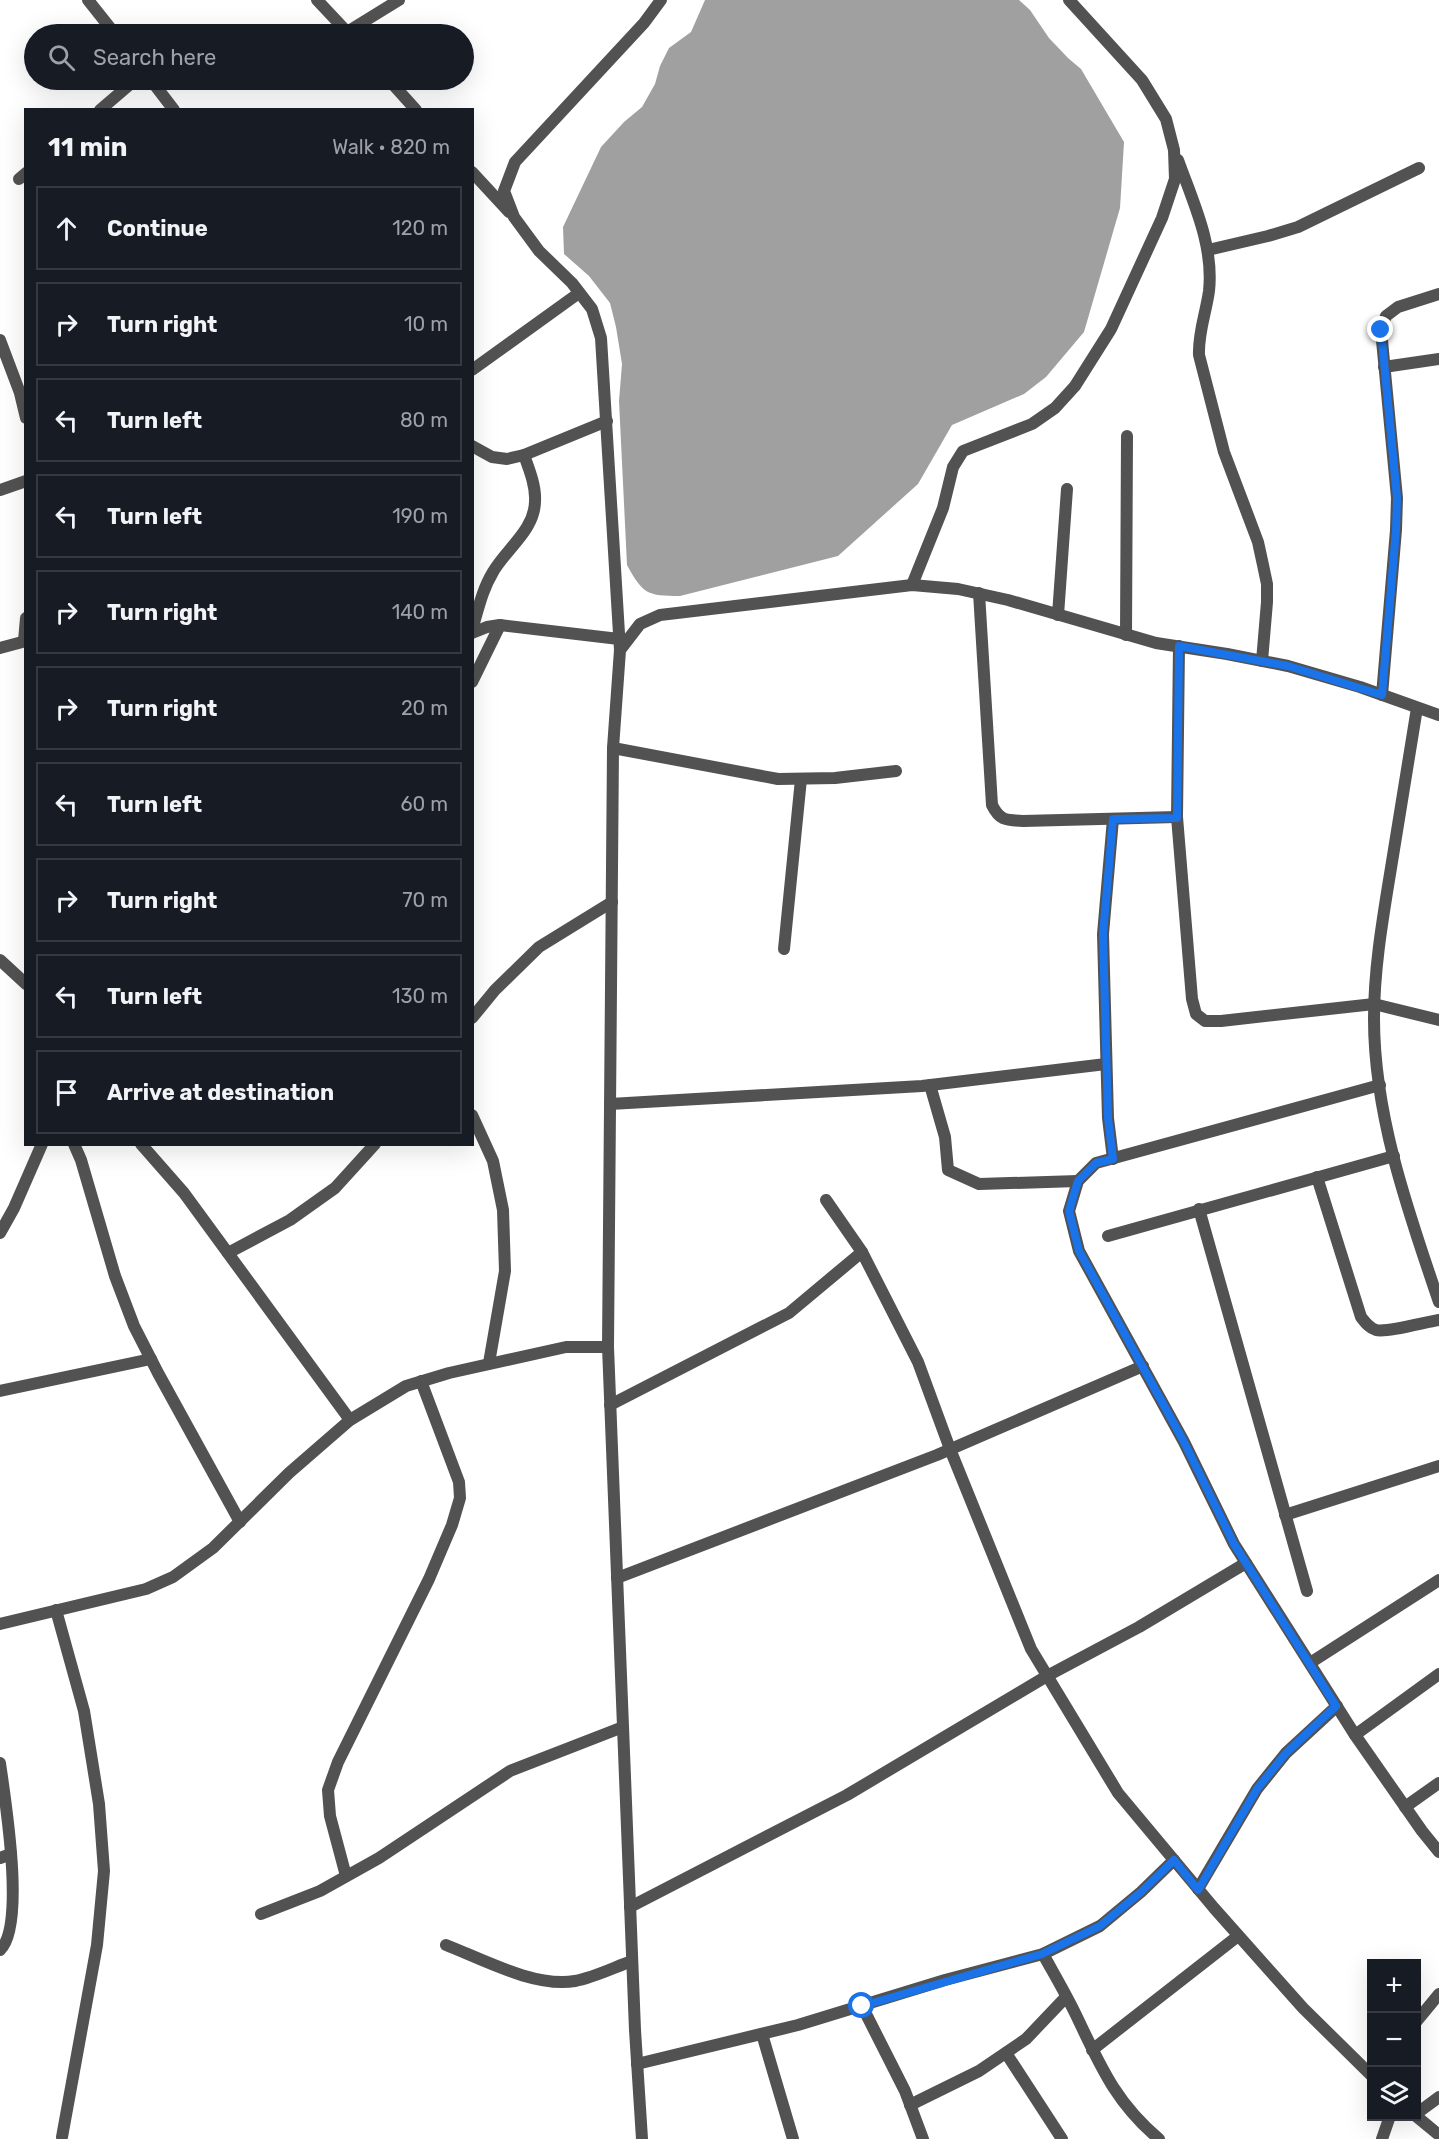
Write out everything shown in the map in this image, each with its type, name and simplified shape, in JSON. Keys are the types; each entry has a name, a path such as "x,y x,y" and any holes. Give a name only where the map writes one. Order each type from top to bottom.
{"street":[{"path":"88,0 107,24"},
{"path":"317,0 340,24"},
{"path":"362,24 399,0"},
{"path":"514,217 504,191 515,162 637,31 661,0"},
{"path":"1069,0 1142,80 1166,119 1174,150 1202,223 1210,268 1209,291 1198,341 1199,355 1224,452 1258,542 1267,584 1262,661"},
{"path":"102,108 123,90"},
{"path":"159,90 172,108"},
{"path":"398,90 415,108"},
{"path":"912,585 943,508 953,467 963,451 1032,424 1055,408 1075,386 1111,328 1162,218 1175,179 1174,150"},
{"path":"1208,250 1298,227 1419,168"},
{"path":"474,175 514,217 539,251 592,309 602,338 620,644 613,748 608,1347 632,1961 642,2139"},
{"path":"474,369 579,293"},
{"path":"1382,695 1397,498 1381,330 1386,316 1398,307 1439,294"},
{"path":"0,340 24,410"},
{"path":"1384,367 1439,359"},
{"path":"474,447 492,457 507,459 525,455 607,421"},
{"path":"1125,635 1127,436"},
{"path":"474,623 481,596 490,577 526,528 533,514 536,500 525,455"},
{"path":"0,490 24,482"},
{"path":"1058,615 1067,489"},
{"path":"620,644 640,624 660,615 912,585 979,593 1156,643 1262,661 1319,675 1439,715"},
{"path":"979,593 992,805 997,815 1007,820 1023,821 1177,818"},
{"path":"474,630 500,625 620,644"},
{"path":"474,678 500,625"},
{"path":"0,648 24,641"},
{"path":"1179,646 1177,818 1192,999 1196,1014 1205,1021 1221,1021 1374,1004 1439,1020"},
{"path":"1417,708 1377,955 1374,1021 1385,1118 1420,1246 1439,1302"},
{"path":"613,748 778,779 835,778 896,771"},
{"path":"784,949 801,779"},
{"path":"1113,819 1103,934 1108,1118 1113,1159"},
{"path":"474,1016 495,990 538,946 612,902"},
{"path":"0,960 24,982"},
{"path":"610,1104 930,1085 1107,1064"},
{"path":"930,1085 945,1137 948,1170 980,1184 1078,1181"},
{"path":"1380,1085 1096,1163 1078,1181 1069,1211 1079,1251 1184,1442 1234,1544 1336,1706 1405,1807 1439,1852"},
{"path":"474,1119 493,1161 503,1210 505,1271 489,1363"},
{"path":"0,1233 14,1208 41,1146"},
{"path":"75,1146 88,1182 115,1276 134,1326 240,1522"},
{"path":"143,1146 184,1193 350,1420"},
{"path":"228,1253 291,1220 335,1188 373,1146"},
{"path":"1108,1236 1394,1156"},
{"path":"1317,1177 1361,1317 1376,1330 1439,1320"},
{"path":"826,1200 862,1252 918,1362 950,1449 1031,1649 1118,1793 1238,1936 1303,2008 1367,2070"},
{"path":"1199,1209 1307,1591"},
{"path":"610,1405 789,1313 862,1252"},
{"path":"0,1624 146,1589 173,1577 213,1548 289,1473 350,1420 406,1386 489,1363 566,1347 608,1347"},
{"path":"0,1391 151,1359"},
{"path":"617,1578 950,1449 1143,1366"},
{"path":"346,1876 330,1816 328,1790 338,1762 429,1579 452,1525 460,1498 456,1474 421,1381"},
{"path":"1286,1515 1439,1466"},
{"path":"630,1906 847,1795 1047,1676 1139,1628 1246,1563"},
{"path":"1310,1663 1439,1580"},
{"path":"56,1610 84,1711 99,1804 104,1871 97,1945 64,2138"},
{"path":"1356,1735 1439,1674"},
{"path":"1198,1890 1257,1789 1286,1753 1336,1706"},
{"path":"261,1914 320,1891 379,1858 510,1771 623,1727"},
{"path":"0,1763 11,1932 0,1950"},
{"path":"1405,1807 1439,1783"},
{"path":"637,2064 762,2034 1042,1954 1100,1926 1141,1892 1174,1860"},
{"path":"1092,2050 1238,1936"},
{"path":"446,1945 544,1981 575,1981 632,1961"},
{"path":"1042,1954 1118,2096 1159,2139"},
{"path":"1421,2016 1439,1994"},
{"path":"910,2105 979,2071 1006,2053 1026,2039 1066,1997"},
{"path":"862,2006 910,2105 922,2139"},
{"path":"762,2034 793,2139"},
{"path":"1006,2053 1062,2139"},
{"path":"1421,2111 1439,2097"},
{"path":"1421,2119 1439,2135"},
{"path":"1382,2139 1388,2121"}],"shaded area":[{"path":"705,0 1019,0 1030,10 1049,38 1081,69 1124,142 1120,208 1084,332 1046,377 1024,394 952,425 918,484 838,556 680,596 669,596 653,594 642,588 627,565 619,401 622,364 616,327 610,303 589,276 564,254 563,227 601,147 624,122 642,107 655,84 660,66 669,48 691,32"}],"route":[{"path":"862,2006 945,1980 1042,1954 1100,1926 1141,1892 1174,1860 1198,1890 1257,1789 1286,1753 1336,1706 1234,1544 1184,1442 1079,1251 1069,1211 1078,1181 1096,1163 1113,1159 1108,1118 1103,934 1113,819 1177,818 1179,646 1288,666 1382,695 1397,498 1381,330"}]}
